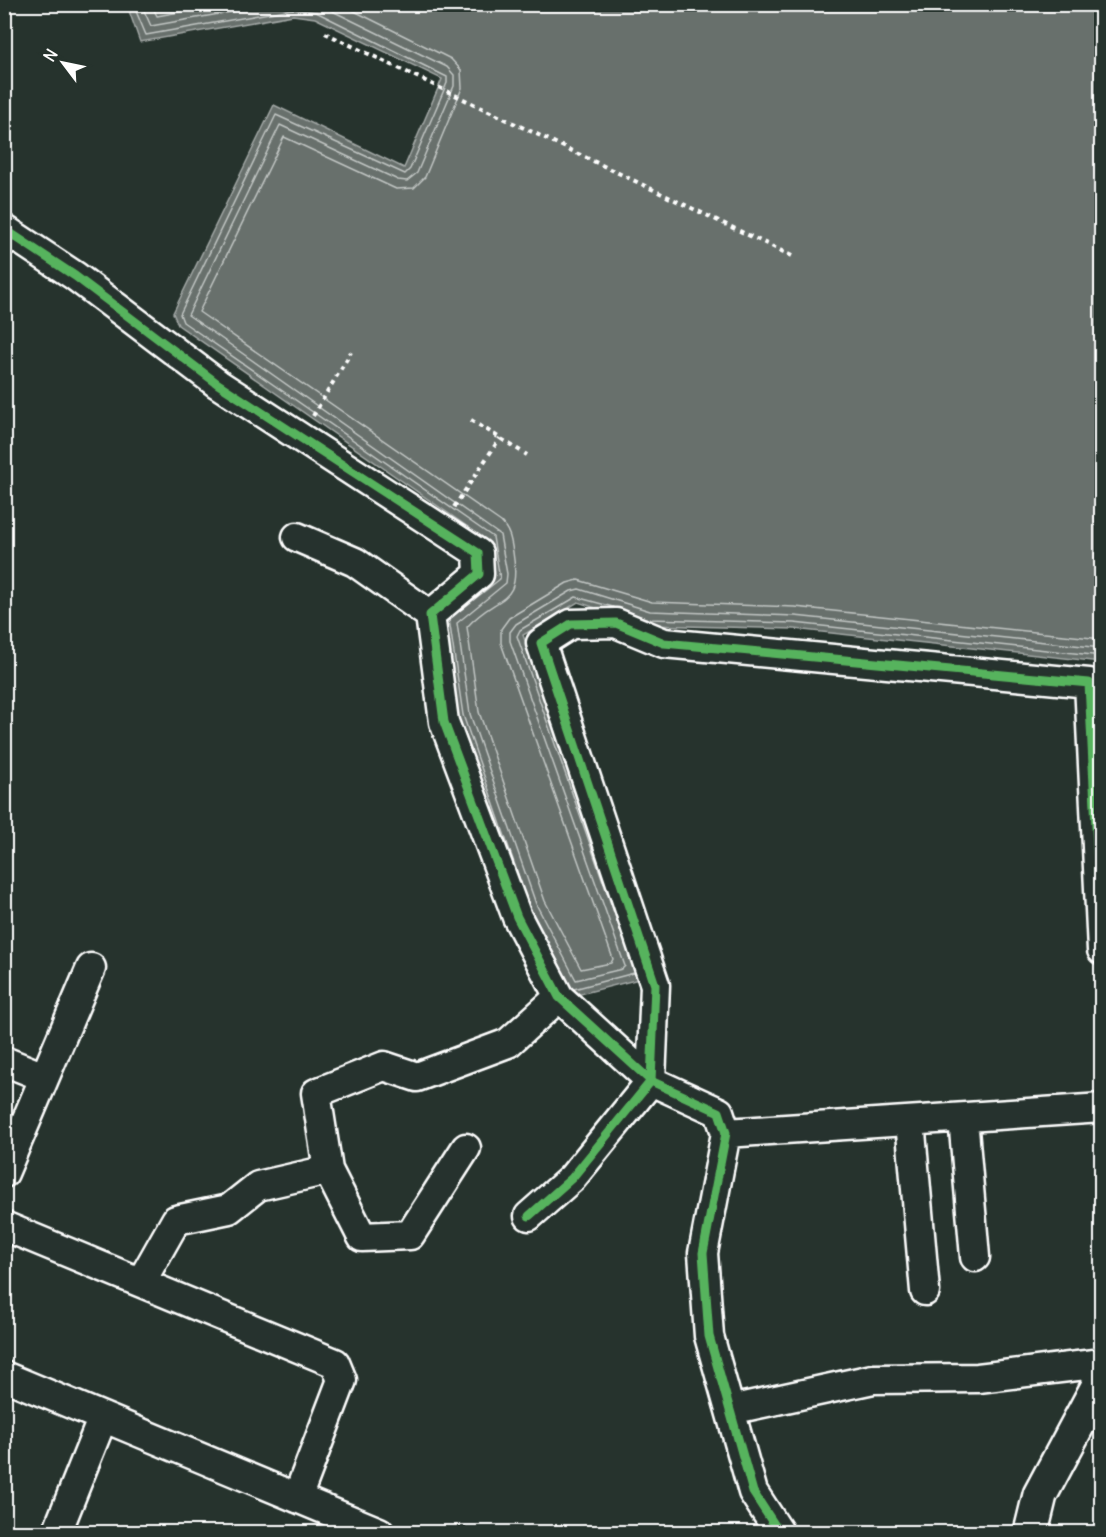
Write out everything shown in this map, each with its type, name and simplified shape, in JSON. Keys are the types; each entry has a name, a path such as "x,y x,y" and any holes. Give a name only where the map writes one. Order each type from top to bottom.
{"main road":[{"path":"1031,1533 1040,1495 1101,1380"}],"street":[{"path":"4,229 75,276 218,384 478,553 479,573 430,615"},
{"path":"297,537 355,562 430,615 444,723 517,917 559,998 651,1082 719,1112 726,1133 703,1252 709,1336 753,1492 779,1533"},
{"path":"530,1216 572,1178 651,1082 655,985 541,643 571,624 616,623 664,643 1089,682 1101,950"},
{"path":"4,1173 91,968"},
{"path":"466,1149 410,1235 362,1237 328,1170 316,1093 384,1066 417,1077 508,1043 559,998"},
{"path":"4,1061 44,1077"},
{"path":"726,1133 1101,1108"},
{"path":"963,1118 975,1257"},
{"path":"910,1121 925,1291"},
{"path":"141,1282 176,1220 229,1209 258,1186 328,1170"},
{"path":"4,1226 335,1363 342,1380 297,1498"},
{"path":"730,1410 873,1379 978,1378 1101,1362"},
{"path":"4,1376 379,1533"},
{"path":"57,1533 103,1417"}],"path":[{"path":"324,33 792,256"},
{"path":"301,438 351,352"},
{"path":"471,420 527,455"},
{"path":"441,528 500,438"}],"water":[{"path":"127,5 1101,5 1101,662 794,629 648,625 578,602 523,635 643,978 569,997 524,910 457,717 443,616 494,576 488,541 178,325 173,313 274,105 404,168 442,79 315,18 293,15 140,42"}],"cycle path":[{"path":"4,229 75,276 218,384 478,553 479,574 430,615 444,722 517,917 559,997 651,1081 719,1112 726,1133 703,1253 709,1336 753,1492 779,1532"},
{"path":"529,1216 572,1178 651,1081 655,985 541,643 571,624 616,623 664,643 1089,683 1102,950"}]}
